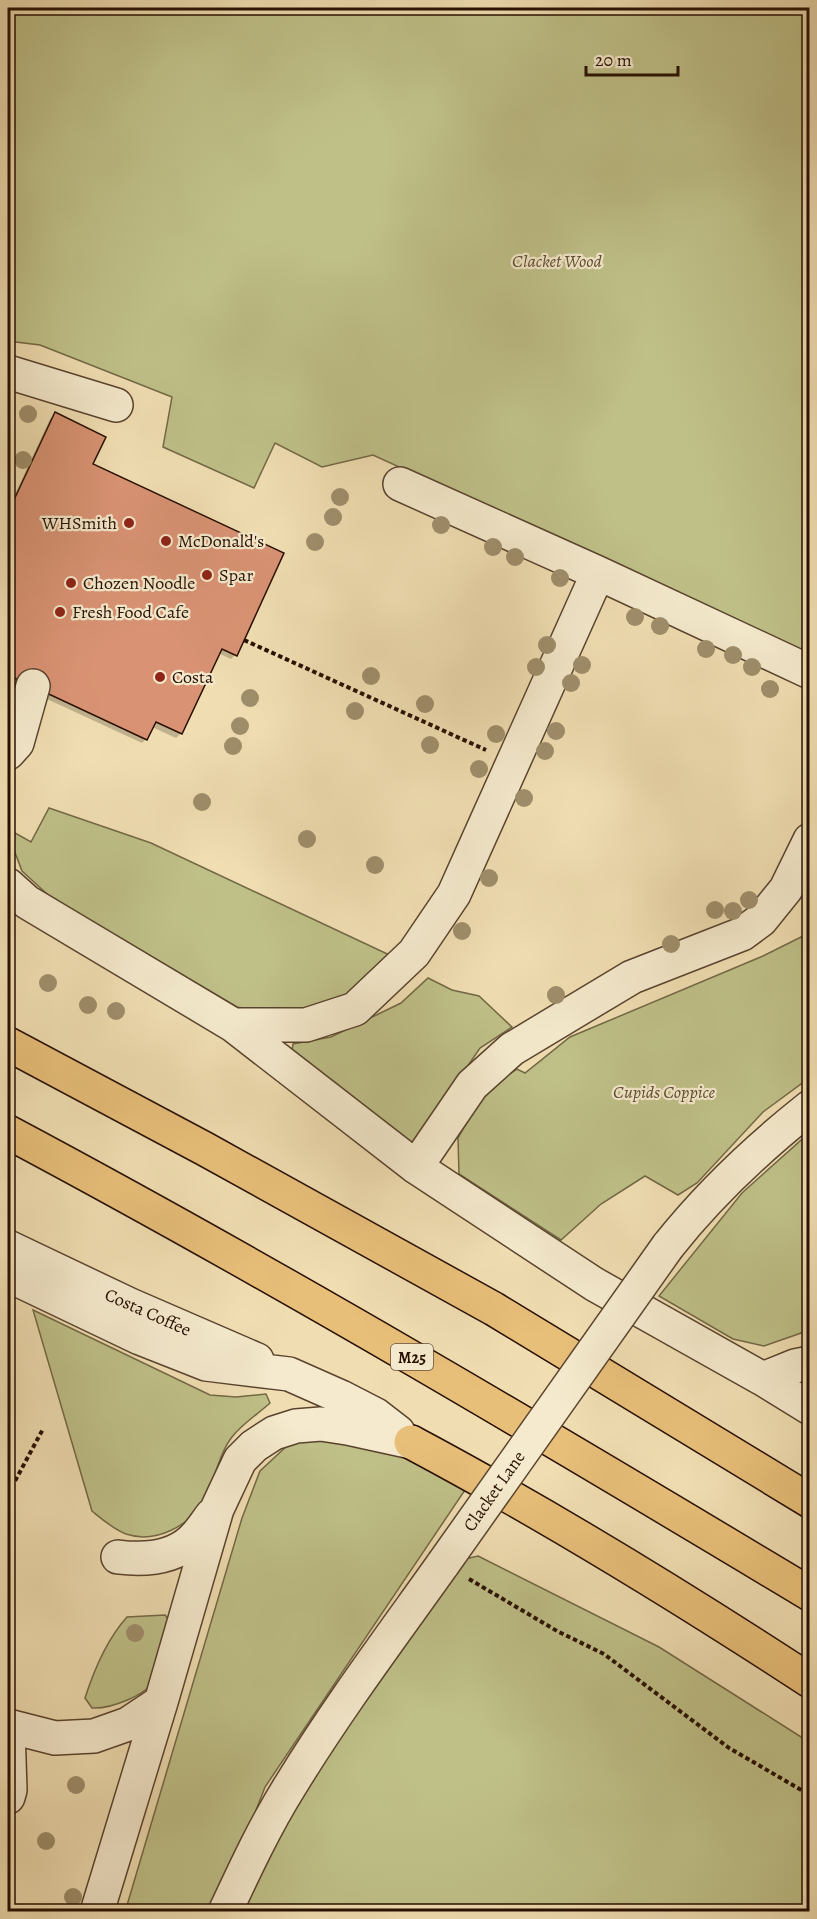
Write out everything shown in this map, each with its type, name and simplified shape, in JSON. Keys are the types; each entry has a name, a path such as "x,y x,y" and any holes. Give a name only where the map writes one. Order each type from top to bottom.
{"highway":[{"path":"8,1044 205,1149 484,1304 810,1501"},
{"name":"M25","path":"8,1132 146,1206 390,1344 810,1594"},
{"path":"411,1442 481,1479 562,1527 810,1681"}],"street":[{"path":"8,372 116,405"},
{"path":"400,484 810,672"},
{"path":"233,1025 306,1025 355,1009 414,953 454,894 598,573"},
{"path":"8,753 17,743 33,686"},
{"path":"417,1167 471,1085 512,1049 632,977 742,934 761,920 786,889 810,840"},
{"path":"14,894 233,1025 417,1167 594,1284 810,1408"},
{"name":"Clacket Lane","path":"225,1911 288,1788 316,1744 668,1246 689,1219 740,1166 810,1107"},
{"name":"Costa Coffee","path":"8,1247 130,1305 341,1397 376,1415 411,1442"},
{"path":"8,1275 140,1338 206,1364 289,1374"},
{"path":"763,1379 805,1359"},
{"path":"97,1911 218,1509 240,1460 254,1446 274,1433 296,1426 321,1424 411,1442"},
{"path":"118,1557 151,1558 171,1553 190,1542 218,1509"},
{"path":"8,1797 10,1790 8,1727 55,1738 94,1736 128,1724 160,1702"}],"path":[{"path":"244,640 513,762"},
{"path":"8,1494 43,1429"},
{"path":"443,1564 557,1631 604,1654 729,1748 810,1795"}],"green space":[{"name":"Clacket Wood","path":"8,8 809,8 809,654 373,455 322,467 275,443 254,488 163,447 172,397 40,345 8,341"},
{"path":"49,808 151,843 398,959 367,987 325,1006 280,1014 237,1007 110,932 59,905 22,871 8,829 31,842"},
{"name":"Cupids Coppice","path":"809,933 809,1078 763,1112 697,1183 678,1195 645,1176 601,1204 561,1240 459,1174 458,1138 476,1106 494,1084 517,1069 525,1073 570,1037 763,956"},
{"path":"428,978 452,990 479,996 512,1027 480,1048 417,1140 411,1142 292,1051 293,1044 331,1037 401,1003"},
{"path":"809,1133 810,1325 804,1332 764,1346 733,1339 659,1296 742,1193"},
{"path":"33,1310 210,1395 236,1397 266,1394 270,1403 232,1437 223,1452 204,1500 190,1518 181,1525 148,1537 137,1536 117,1530 92,1511"},
{"path":"327,1436 404,1457 465,1490 265,1787 217,1911 125,1912 242,1518 260,1471 289,1444"},
{"path":"478,1556 659,1647 809,1742 809,1911 225,1912 443,1564"},
{"path":"165,1615 173,1625 155,1679 136,1696 108,1706 92,1708 85,1698 102,1655 120,1625 127,1617"}],"building":[{"path":"55,412 106,437 93,464 284,553 237,656 222,649 182,734 156,722 147,740 8,675 8,502 12,504"}],"place":[{"name":"WHSmith","path":"129,523"},
{"name":"McDonald's","path":"166,541"},
{"name":"Spar","path":"207,575"},
{"name":"Chozen Noodle","path":"71,583"},
{"name":"Fresh Food Cafe","path":"60,612"},
{"name":"Costa","path":"160,677"}]}
